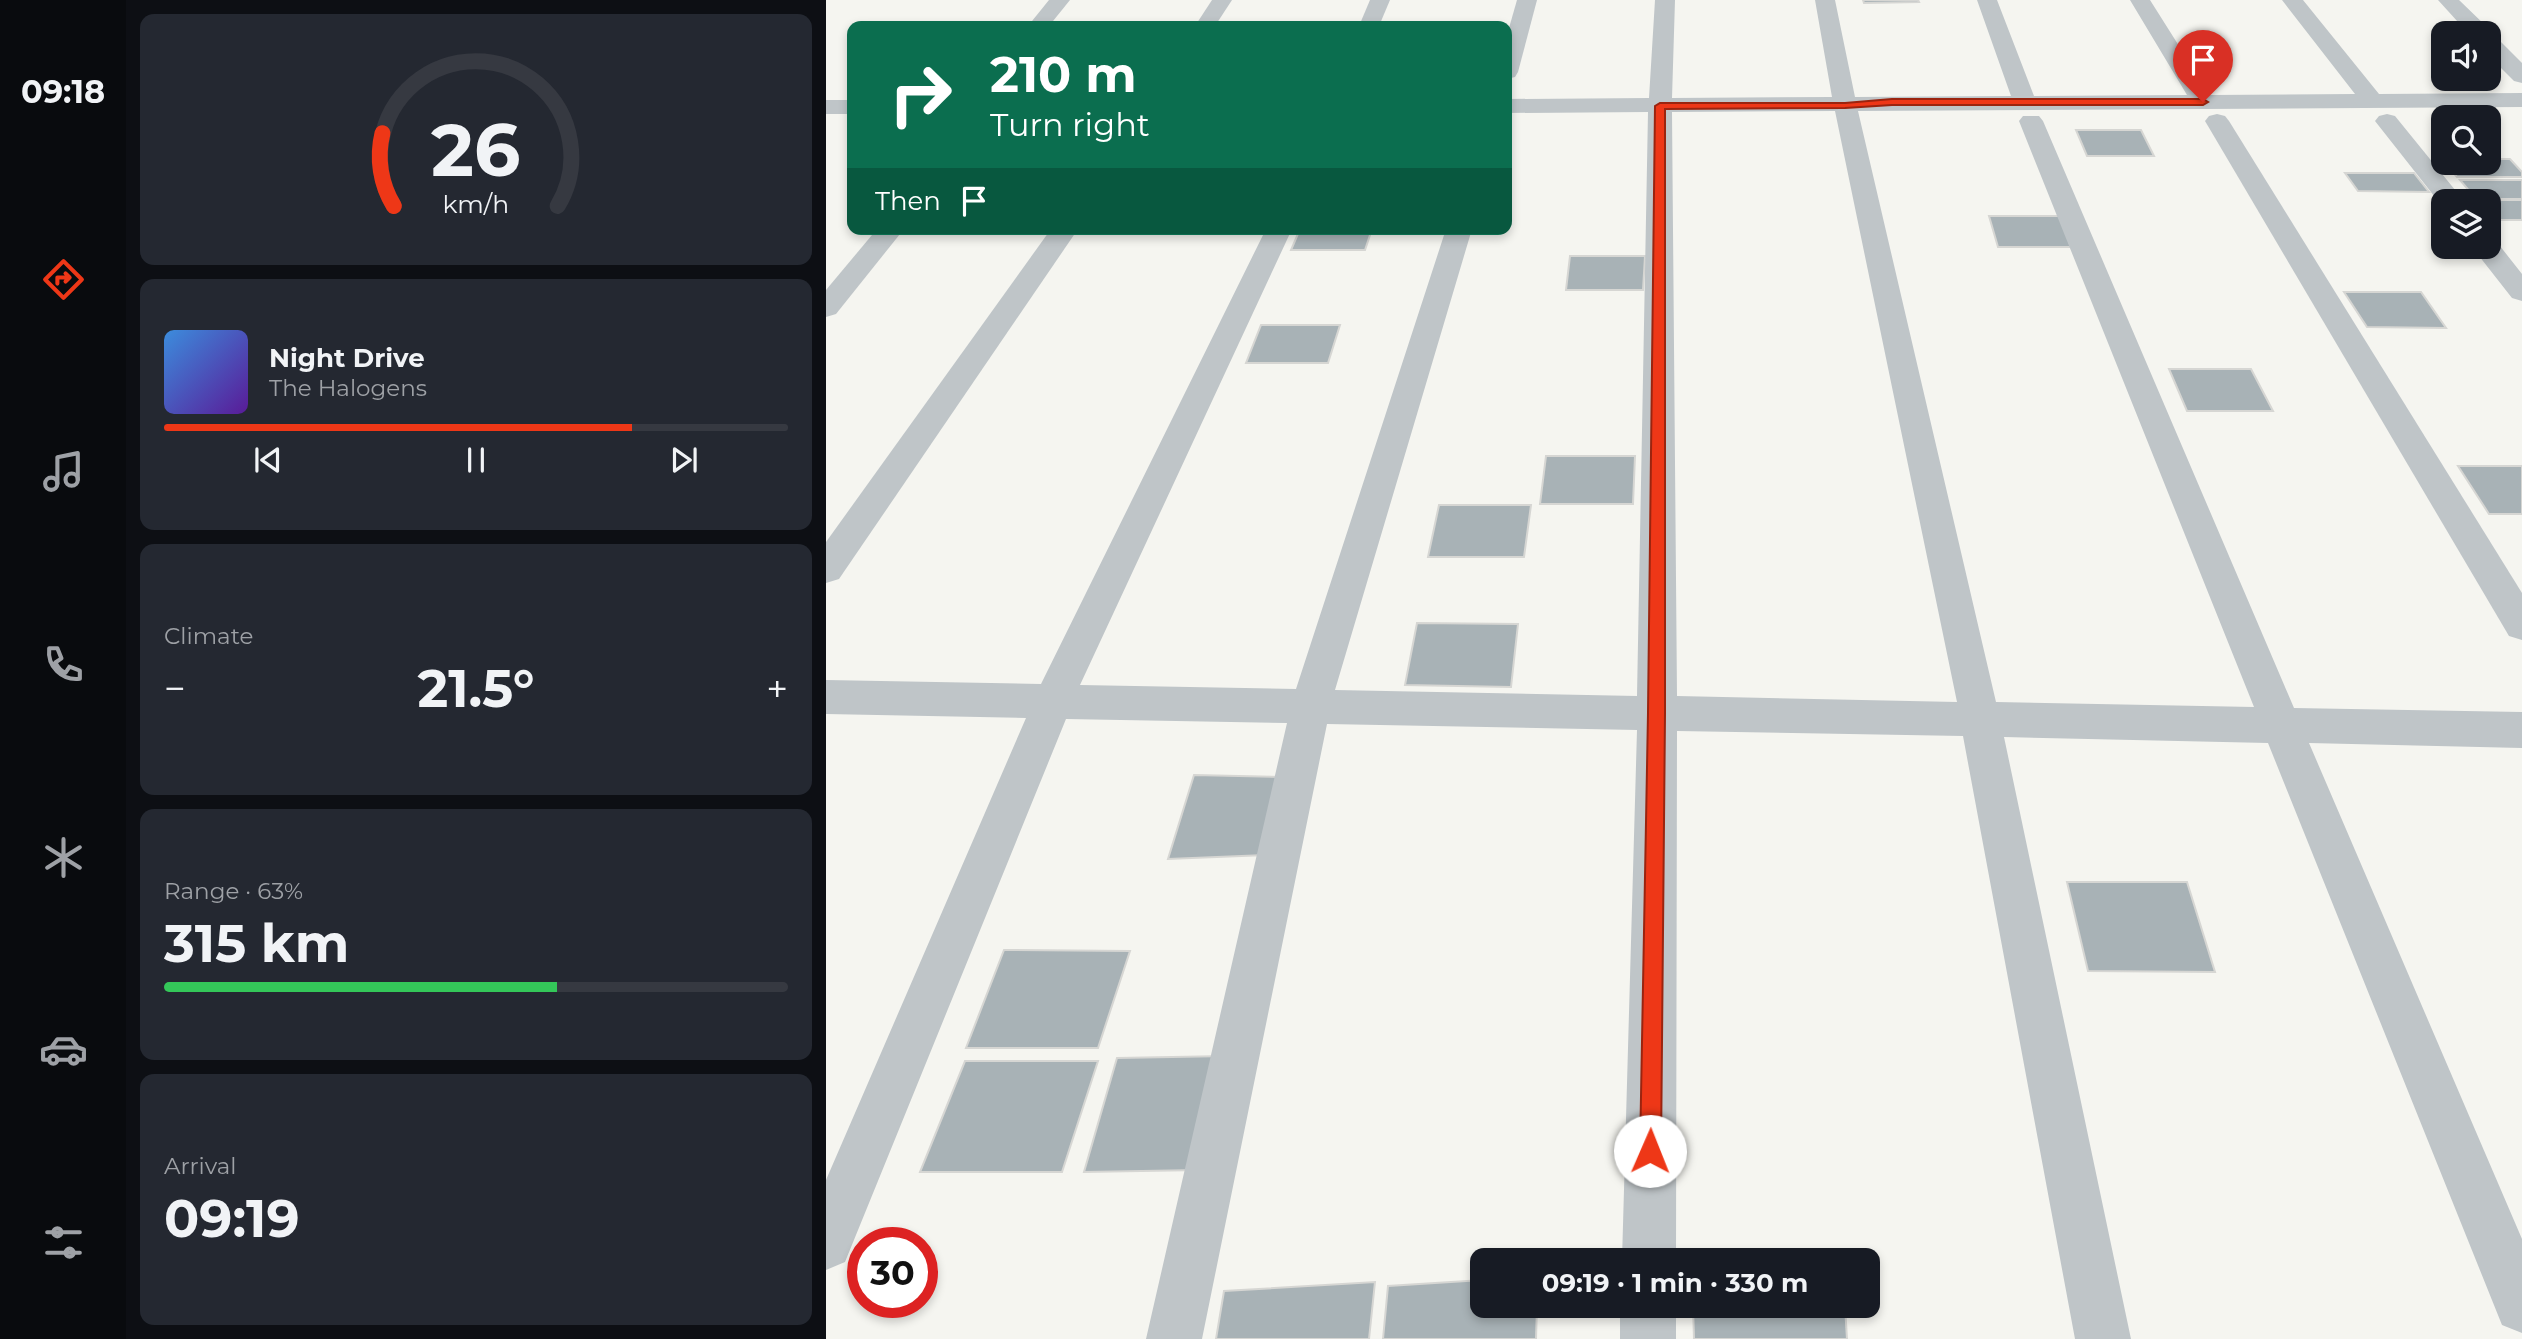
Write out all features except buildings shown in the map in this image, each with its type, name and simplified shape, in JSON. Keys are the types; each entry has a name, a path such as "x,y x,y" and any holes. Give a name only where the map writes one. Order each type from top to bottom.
{"street":[{"path":"1042,21 1060,0"},
{"path":"1208,21 1222,0"},
{"path":"1371,21 1380,0"},
{"path":"1512,54 1527,0"},
{"path":"1649,1248 1657,713 1660,106 1665,0"},
{"path":"1825,0 1845,106 1980,719 2103,1339"},
{"path":"1987,0 2028,112 2522,1305"},
{"path":"2140,0 2522,625"},
{"path":"2292,0 2372,100"},
{"path":"2448,0 2468,21"},
{"path":"2501,55 2522,76"},
{"path":"2210,111 2372,100 2522,100"},
{"path":"1512,106 1845,106 1892,117 2028,112 2210,111 2431,121"},
{"path":"826,107 847,107"},
{"path":"2387,121 2441,189"},
{"path":"2501,122 2522,122"},
{"path":"826,308 886,235"},
{"path":"826,569 1061,235"},
{"path":"826,1243 1052,701 1276,235"},
{"path":"1174,1339 1311,704 1457,235"},
{"path":"2496,259 2522,292"},
{"path":"826,697 1311,704 2522,730"},
{"path":"1648,1318 1648,1339"}],"route":[{"path":"1650,1151 1657,713 1660,106 1845,106 1892,102 2203,102"}]}
